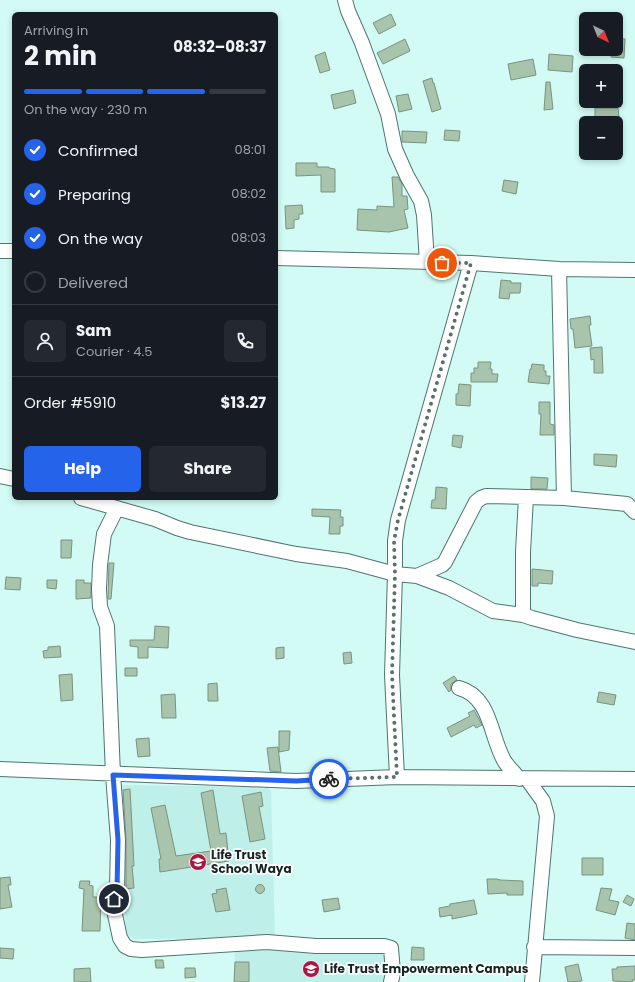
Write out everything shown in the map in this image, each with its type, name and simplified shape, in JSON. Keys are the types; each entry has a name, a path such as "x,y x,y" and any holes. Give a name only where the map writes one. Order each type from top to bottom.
{"street":[{"path":"345,0 388,114 395,149 407,176 421,201 424,215 427,262"},
{"path":"0,251 12,251"},
{"path":"278,258 471,263 559,269 635,270"},
{"path":"397,777 392,675 395,574 394,541 398,520 471,263"},
{"path":"559,269 564,498"},
{"path":"0,476 12,479"},
{"path":"417,576 442,565 445,562 476,502 486,496 564,498 627,504 635,512"},
{"path":"522,614 526,497"},
{"path":"88,500 155,519 190,532 237,540 296,554 347,561 395,574 417,576 449,588 494,611 522,614 577,630 635,642"},
{"path":"117,508 104,534 100,564 99,589 100,607 107,626 113,775 118,840 117,890 114,899 114,910 120,938 125,946 131,949 142,950 267,942 316,946 384,946 391,948 393,973 391,982"},
{"path":"459,688 467,690 483,705 505,762 543,801 547,816 532,982"},
{"path":"0,769 113,775 296,781 397,777 635,779"},
{"path":"534,947 635,948"}],"shaded area":[{"name":"Life Trust School Waya","path":"121,785 267,787 271,791 275,938 133,939 126,933"},
{"name":"Life Trust Empowerment Campus","path":"235,949 383,950 388,956 388,982 234,982"}],"building":[{"path":"391,14 396,25 379,34 373,23"},
{"path":"405,39 410,51 383,64 377,53"},
{"path":"623,39 625,39 624,58 611,57 623,56"},
{"path":"325,52 330,70 320,73 315,56"},
{"path":"549,54 573,56 572,72 548,70"},
{"path":"533,59 536,75 511,80 508,64"},
{"path":"432,78 441,109 432,112 423,81"},
{"path":"546,82 550,82 553,109 544,110"},
{"path":"353,90 356,103 334,109 331,95"},
{"path":"408,94 412,109 399,112 396,96"},
{"path":"595,108 618,108 619,116 595,116"},
{"path":"445,130 460,131 459,141 444,140"},
{"path":"402,131 427,132 426,143 402,142"},
{"path":"296,163 317,163 317,167 329,167 335,169 335,192 321,192 321,175 296,176"},
{"path":"392,177 398,177 402,184 402,196 407,196 408,209 404,210 408,228 389,232 357,230 358,209 377,210 377,206 394,207"},
{"path":"504,180 518,182 516,194 502,191"},
{"path":"302,205 303,214 299,214 299,219 294,220 294,228 286,229 285,206"},
{"path":"501,280 511,281 511,283 521,283 520,293 510,293 509,299 499,298"},
{"path":"590,316 591,325 589,325 592,346 575,348 573,329 571,329 570,319"},
{"path":"602,347 603,373 594,373 594,359 591,360 590,348"},
{"path":"478,362 491,362 490,369 492,369 492,374 498,374 497,382 471,382 471,373 474,373 474,368 478,368"},
{"path":"532,364 544,365 546,376 550,376 549,384 528,382"},
{"path":"459,384 471,385 470,406 456,405 456,394 458,394"},
{"path":"539,402 550,402 550,424 554,425 554,435 540,435 541,414 539,414"},
{"path":"453,435 463,436 461,448 452,446"},
{"path":"594,454 617,455 616,467 594,465"},
{"path":"531,477 548,478 547,489 531,489"},
{"path":"436,487 447,488 446,509 431,508 432,500 435,500"},
{"path":"312,509 341,510 340,517 343,517 343,526 340,526 340,534 329,534 330,517 312,516"},
{"path":"61,540 72,540 71,558 61,558"},
{"path":"109,563 114,563 111,599 108,599"},
{"path":"532,569 553,571 552,584 538,583 538,586 532,586"},
{"path":"6,577 21,578 20,590 5,589"},
{"path":"47,580 57,580 56,589 47,588"},
{"path":"76,580 84,580 84,583 91,583 91,598 76,599"},
{"path":"155,626 169,627 168,648 148,647 148,658 138,658 138,647 130,646 130,640 154,640"},
{"path":"60,646 61,657 44,658 43,651 48,650 48,647"},
{"path":"284,647 284,658 276,659 276,648"},
{"path":"351,652 352,663 344,664 343,653"},
{"path":"125,668 137,668 137,676 125,676"},
{"path":"72,674 73,700 61,701 59,675"},
{"path":"454,676 457,680 451,684 451,690 449,692 443,683"},
{"path":"217,683 218,701 208,701 208,684"},
{"path":"599,692 616,695 614,705 597,702"},
{"path":"175,694 176,718 162,718 161,695"},
{"path":"474,710 482,725 476,728 474,725 451,737 447,728 470,716 468,713"},
{"path":"279,731 290,731 289,750 279,752"},
{"path":"149,738 150,756 138,757 136,739"},
{"path":"278,747 281,772 270,771 267,748"},
{"path":"130,789 134,888 126,889 126,839 123,790"},
{"path":"213,790 220,834 226,833 229,861 160,872 159,859 161,859 151,808 165,805 176,856 211,851 201,793"},
{"path":"261,792 263,806 259,807 265,839 250,842 242,796"},
{"path":"582,858 603,858 603,875 582,875"},
{"path":"10,877 11,885 8,885 12,907 0,909 0,878"},
{"path":"487,879 523,881 523,895 507,895 507,893 488,894"},
{"path":"80,881 90,881 89,885 93,886 93,897 101,897 100,931 82,931 84,889 79,888"},
{"path":"260,884 265,889 260,894 255,889"},
{"path":"226,888 230,910 216,912 212,894 217,893 216,890"},
{"path":"601,888 612,889 609,900 619,902 615,915 596,910"},
{"path":"627,895 634,899 631,906 623,902"},
{"path":"338,898 340,909 324,912 322,900"},
{"path":"474,900 477,914 452,919 452,915 440,917 439,908 450,906 450,904"},
{"path":"627,923 635,924 635,940 625,938"},
{"path":"412,947 424,948 424,960 411,960"},
{"path":"0,948 14,949 13,959 0,958"},
{"path":"155,960 163,960 164,968 156,968"},
{"path":"235,962 249,962 249,982 234,982"},
{"path":"578,964 582,981 568,982 565,967"},
{"path":"635,966 635,980 632,980 633,982 613,981 612,969 617,969 617,967"},
{"path":"90,968 91,982 74,982 74,969"},
{"path":"185,968 195,968 196,977 185,978"}],"way so far":[{"path":"329,779 397,777 392,675 395,574 394,541 398,520 471,263 442,263"}],"place":[{"name":"Life Trust School Waya","path":"198,862"},
{"name":"Life Trust Empowerment Campus","path":"311,969"}],"route":[{"path":"114,899 117,890 118,840 113,775 296,781 329,779"}]}
